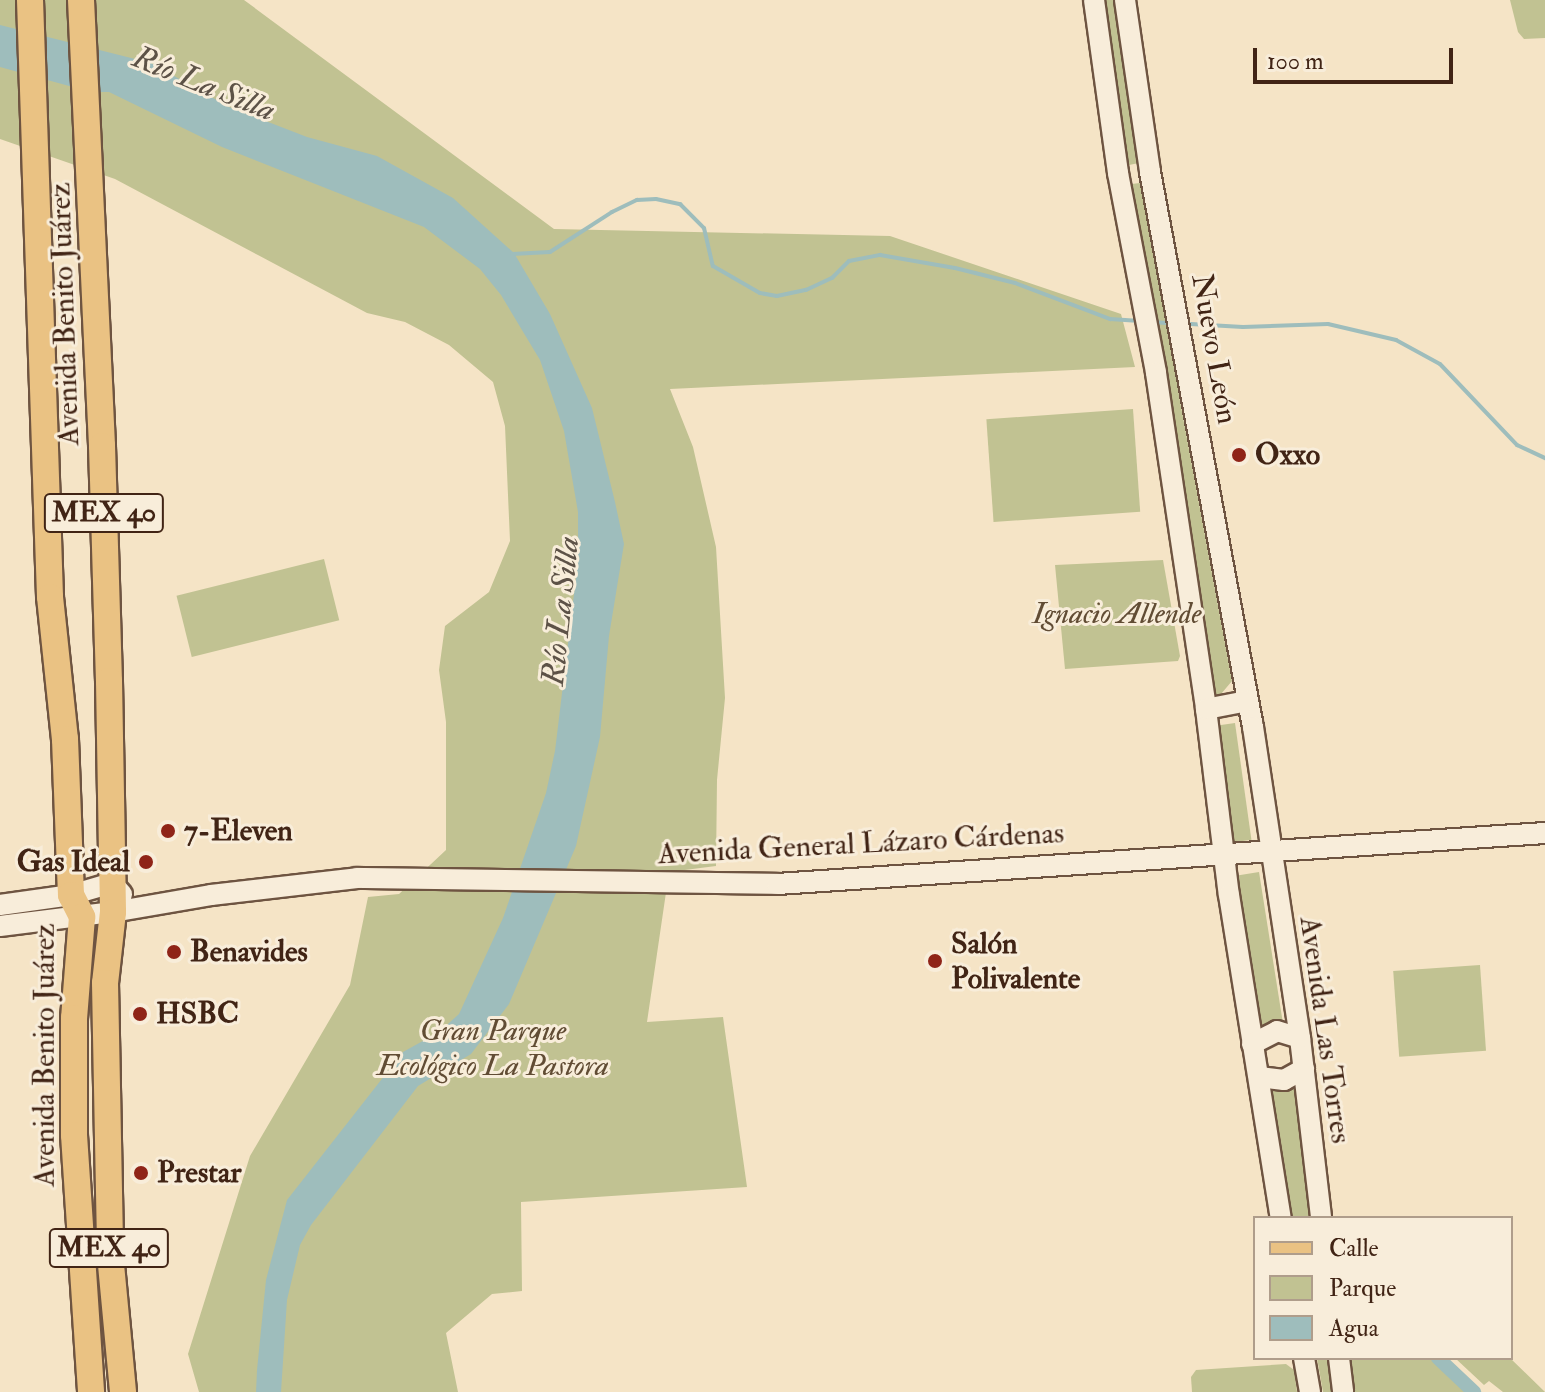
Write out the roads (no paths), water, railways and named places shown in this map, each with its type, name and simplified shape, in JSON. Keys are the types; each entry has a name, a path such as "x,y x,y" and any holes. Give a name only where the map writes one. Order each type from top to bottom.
{"main road":[{"name":"Avenida Benito Juárez","path":"30,0 50,597 65,739 76,906 74,1107 91,1392"},
{"name":"Avenida Benito Juárez","path":"81,0 102,446 112,883 123,909 105,983 108,1200 120,1392"},
{"path":"86,1338 120,1392"}],"street":[{"name":"Nuevo León","path":"1094,0 1206,709 1225,853"},
{"name":"Nuevo León","path":"1125,0 1150,172 1247,701 1269,851"},
{"path":"1206,709 1247,701"},
{"name":"Avenida General Lázaro Cárdenas","path":"0,905 123,909 357,878 464,877 654,885 777,884 1545,833"},
{"name":"Avenida Las Torres","path":"1269,851 1300,1038 1321,1216"},
{"path":"1225,853 1281,1216"},
{"name":"Avenida General Lázaro Cárdenas","path":"0,926 76,906 112,883"},
{"path":"1252,1044 1277,1031 1300,1038"},
{"path":"1259,1077 1284,1080 1304,1069"},
{"path":"1304,1360 1310,1392"},
{"path":"1339,1360 1343,1392"}],"water":[{"path":"0,25 151,63 229,107 307,137 377,156 453,198 514,253 550,314 592,408 624,544 609,636 600,737 576,846 509,1004 471,1054 418,1086 311,1225 300,1245 287,1300 281,1392 256,1392 266,1280 287,1200 403,1052 439,1032 459,1014 503,918 546,793 555,751 578,561 578,512 564,431 540,360 501,295 480,269 424,227 222,147 109,92 91,92 0,67"}],"waterway":[{"path":"512,254 550,252 612,212 637,200 656,199 680,204 704,228 713,266 760,293 777,296 806,290 832,278 849,261 880,255 955,268 1015,283 1110,319 1140,321"},
{"path":"1153,322 1166,323"},
{"path":"1191,324 1243,327 1328,324 1396,340 1440,364 1517,445 1545,458"},
{"path":"1440,1360 1474,1392"}],"place":[{"name":"Oxxo","path":"1239,455"},
{"name":"7-Eleven","path":"168,831"},
{"name":"Gas Ideal","path":"146,862"},
{"name":"Benavides","path":"174,952"},
{"name":"Salón Polivalente","path":"935,961"},
{"name":"HSBC","path":"140,1014"},
{"name":"Prestar","path":"141,1173"}],"water label":[{"name":"Río La Silla","path":"204,84"},
{"name":"Río La Silla","path":"561,611"}],"park label":[{"name":"Ignacio Allende","path":"1117,614"},
{"name":"Gran Parque Ecológico La Pastora","path":"493,1048"}]}
